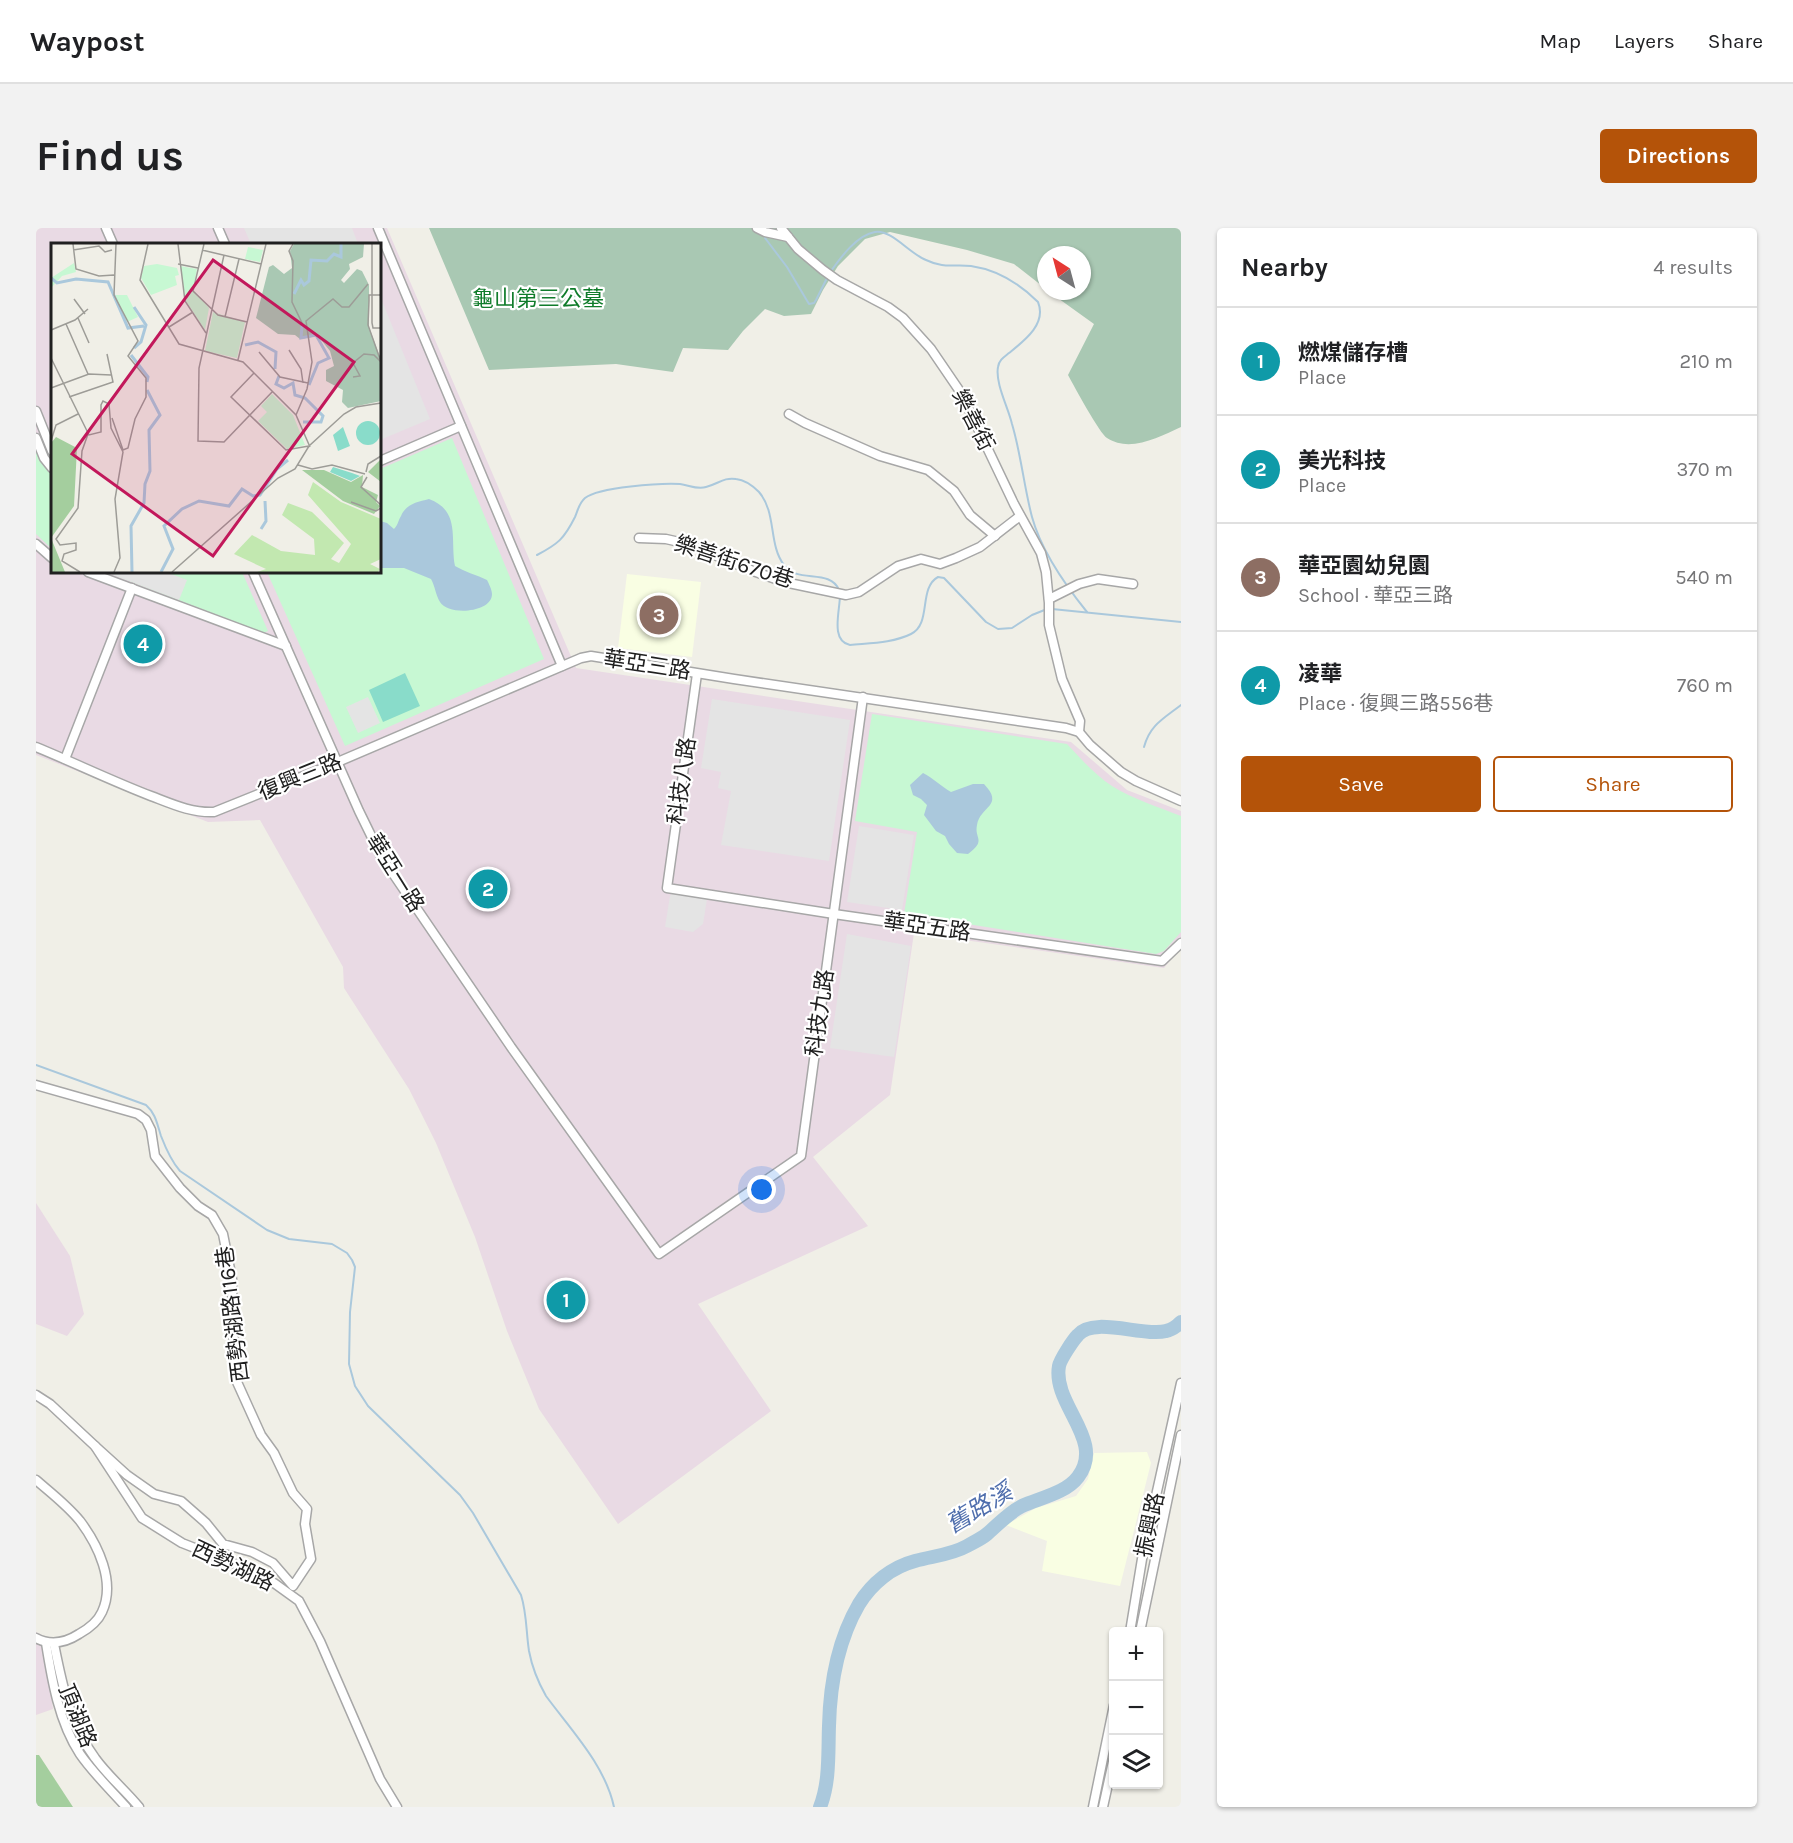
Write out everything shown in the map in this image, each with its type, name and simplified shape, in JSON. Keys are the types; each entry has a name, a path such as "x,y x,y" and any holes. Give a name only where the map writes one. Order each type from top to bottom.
{"street":[{"path":"106,228 113,243"},
{"path":"218,228 225,243"},
{"path":"378,228 562,666"},
{"path":"757,228 788,237"},
{"path":"781,228 788,237"},
{"name":"樂善街","path":"788,237 798,249 837,280 888,307 903,318 931,349 961,393 1020,516 1041,553 1046,572 1049,625 1062,679 1080,721 1079,732"},
{"path":"36,411 51,448"},
{"path":"789,414 880,456 928,470 954,491 970,515 995,536"},
{"path":"381,461 461,426"},
{"path":"36,438 44,458 51,467"},
{"name":"樂善街670巷","path":"639,538 666,539 688,544 784,582 846,595 859,592 898,566 921,559 940,564 980,547 1020,516"},
{"path":"36,544 51,557"},
{"path":"91,573 286,646"},
{"name":"華亞一路","path":"253,573 381,856 505,1038 659,1254"},
{"path":"1049,601 1079,584 1098,579 1133,584"},
{"path":"65,759 132,588"},
{"name":"華亞三路","path":"562,666 581,657 591,656 697,674 1066,728 1079,732"},
{"name":"復興三路","path":"36,747 182,808 202,813 214,812 338,762 562,666"},
{"name":"科技八路","path":"667,888 697,674"},
{"name":"科技九路","path":"659,1254 801,1156 863,697"},
{"path":"1079,732 1090,745 1121,772 1181,801"},
{"name":"華亞五路","path":"667,888 1162,961 1181,944"},
{"name":"西勢湖路116巷","path":"36,1084 138,1114 146,1120 151,1130 155,1156 180,1188 198,1206 212,1215 223,1234 232,1279 237,1382 261,1435 274,1453 293,1493 307,1509 305,1524 311,1559 294,1586 273,1563 252,1552 223,1544 206,1523 181,1501 154,1494 127,1475 95,1446"},
{"name":"振興路","path":"1131,1627 1181,1383"},
{"name":"西勢湖路","path":"36,1395 50,1404 95,1446 142,1518 161,1532 182,1543 248,1569 299,1601 320,1641 380,1779 397,1807"},
{"name":"振興路","path":"1141,1627 1181,1435"},
{"path":"36,1480 64,1504 80,1522 96,1548 106,1578 105,1604 102,1614 90,1627 77,1636 50,1643 36,1638"},
{"path":"1139,1579 1150,1581"},
{"name":"頂湖路","path":"50,1643 61,1715 80,1753 126,1807"},
{"name":"頂湖路","path":"50,1643 68,1707 83,1739 116,1784 139,1807"},
{"path":"1093,1807 1109,1726"},
{"path":"1103,1807 1109,1777"}],"shaded area":[{"path":"36,228 387,228 576,668 1071,742 1127,790 1181,811 1181,947 1164,968 914,933 890,1095 813,1157 868,1226 698,1304 771,1411 618,1524 539,1409 507,1331 475,1237 436,1143 409,1089 344,988 343,967 260,820 208,822 36,755"},
{"path":"244,228 352,228 358,243 251,243"},
{"path":"381,298 430,419 381,440"},
{"path":"429,499 446,511 452,527 455,566 487,580 492,594 485,605 478,609 460,611 452,609 440,602 431,579 404,568 381,568 381,521 394,529 403,512 412,504"},
{"path":"110,573 169,573 187,580 179,600"},
{"path":"627,574 701,582 692,657 618,648"},
{"path":"405,673 420,706 383,722 369,690"},
{"path":"368,697 380,723 358,733 346,707"},
{"path":"712,699 850,720 829,861 721,845 731,791 718,788 721,772 701,768"},
{"path":"923,773 951,792 973,784 984,784 990,791 992,802 982,814 977,825 977,846 968,854 957,853 945,836 936,831 924,815 927,805 913,795 910,785"},
{"path":"859,826 914,835 902,910 847,902"},
{"path":"672,893 707,899 703,924 693,932 665,927"},
{"path":"847,934 911,946 894,1057 830,1048"},
{"path":"36,1203 70,1256 84,1314 67,1336 36,1324"},
{"path":"1147,1452 1151,1463 1120,1586 1042,1571 1047,1541 1006,1525 1036,1508 1076,1496 1088,1479 1094,1453"},
{"path":"36,1632 44,1636 53,1709 36,1715"}],"green space":[{"name":"龜山第三公墓","path":"429,228 1181,228 1181,427 1135,444 1116,442 1104,435 1068,375 1094,324 1061,300 1091,300 1091,246 1037,246 1037,282 1014,264 967,250 890,232 865,239 838,266 811,314 784,316 765,309 728,350 683,348 673,372 616,364 489,370"},
{"path":"452,438 544,659 345,746 267,573 381,573 381,469"},
{"path":"36,445 51,470 51,548 36,534"},
{"path":"110,573 242,573 268,631 263,633"},
{"path":"872,714 1067,744 1094,772 1112,786 1137,799 1181,816 1181,932 1164,951 1156,954 904,914 917,832 855,821"},
{"path":"36,1755 39,1755 73,1807 36,1807"}],"waterway":[{"path":"831,271 862,237 881,232 933,263 971,266 999,274 1016,283 1038,302 1040,310 1037,325 1001,361 998,367 998,380 1015,435 1029,506 1036,529 1055,567 1087,612"},
{"path":"765,238 787,267 809,304 814,303 828,276"},
{"path":"537,555 564,536 581,502 592,494 616,488 659,484 680,484 703,488 724,480 736,479 752,486 765,500 776,548 784,565 797,574 828,579 835,583 839,590"},
{"path":"840,595 838,632 840,638 850,645 881,642 911,634 921,622 928,589 938,577 944,578 986,622 998,629 1012,628 1032,615 1047,609"},
{"path":"1052,609 1181,622"},
{"path":"1144,747 1154,728 1181,705"},
{"path":"36,1065 146,1105 154,1116 167,1150 180,1171 267,1230 289,1239 332,1244 347,1253 355,1267 350,1312 349,1364 355,1386 368,1406 460,1495 473,1513 521,1595 530,1657 540,1685 595,1762 610,1792 614,1807"},
{"name":"舊路溪","path":"820,1807 827,1778 830,1710 836,1663 846,1632 864,1596 883,1577 898,1567 967,1546 985,1536 1017,1509 1060,1491 1078,1477 1085,1463 1086,1450 1059,1380 1060,1363 1078,1335 1095,1327 1166,1331 1181,1322"}],"place":[{"name":"華亞園幼兒園","path":"659,615"},
{"name":"凌華","path":"143,644"},
{"name":"美光科技","path":"488,889"},
{"name":"燃煤儲存槽","path":"566,1300"}]}
